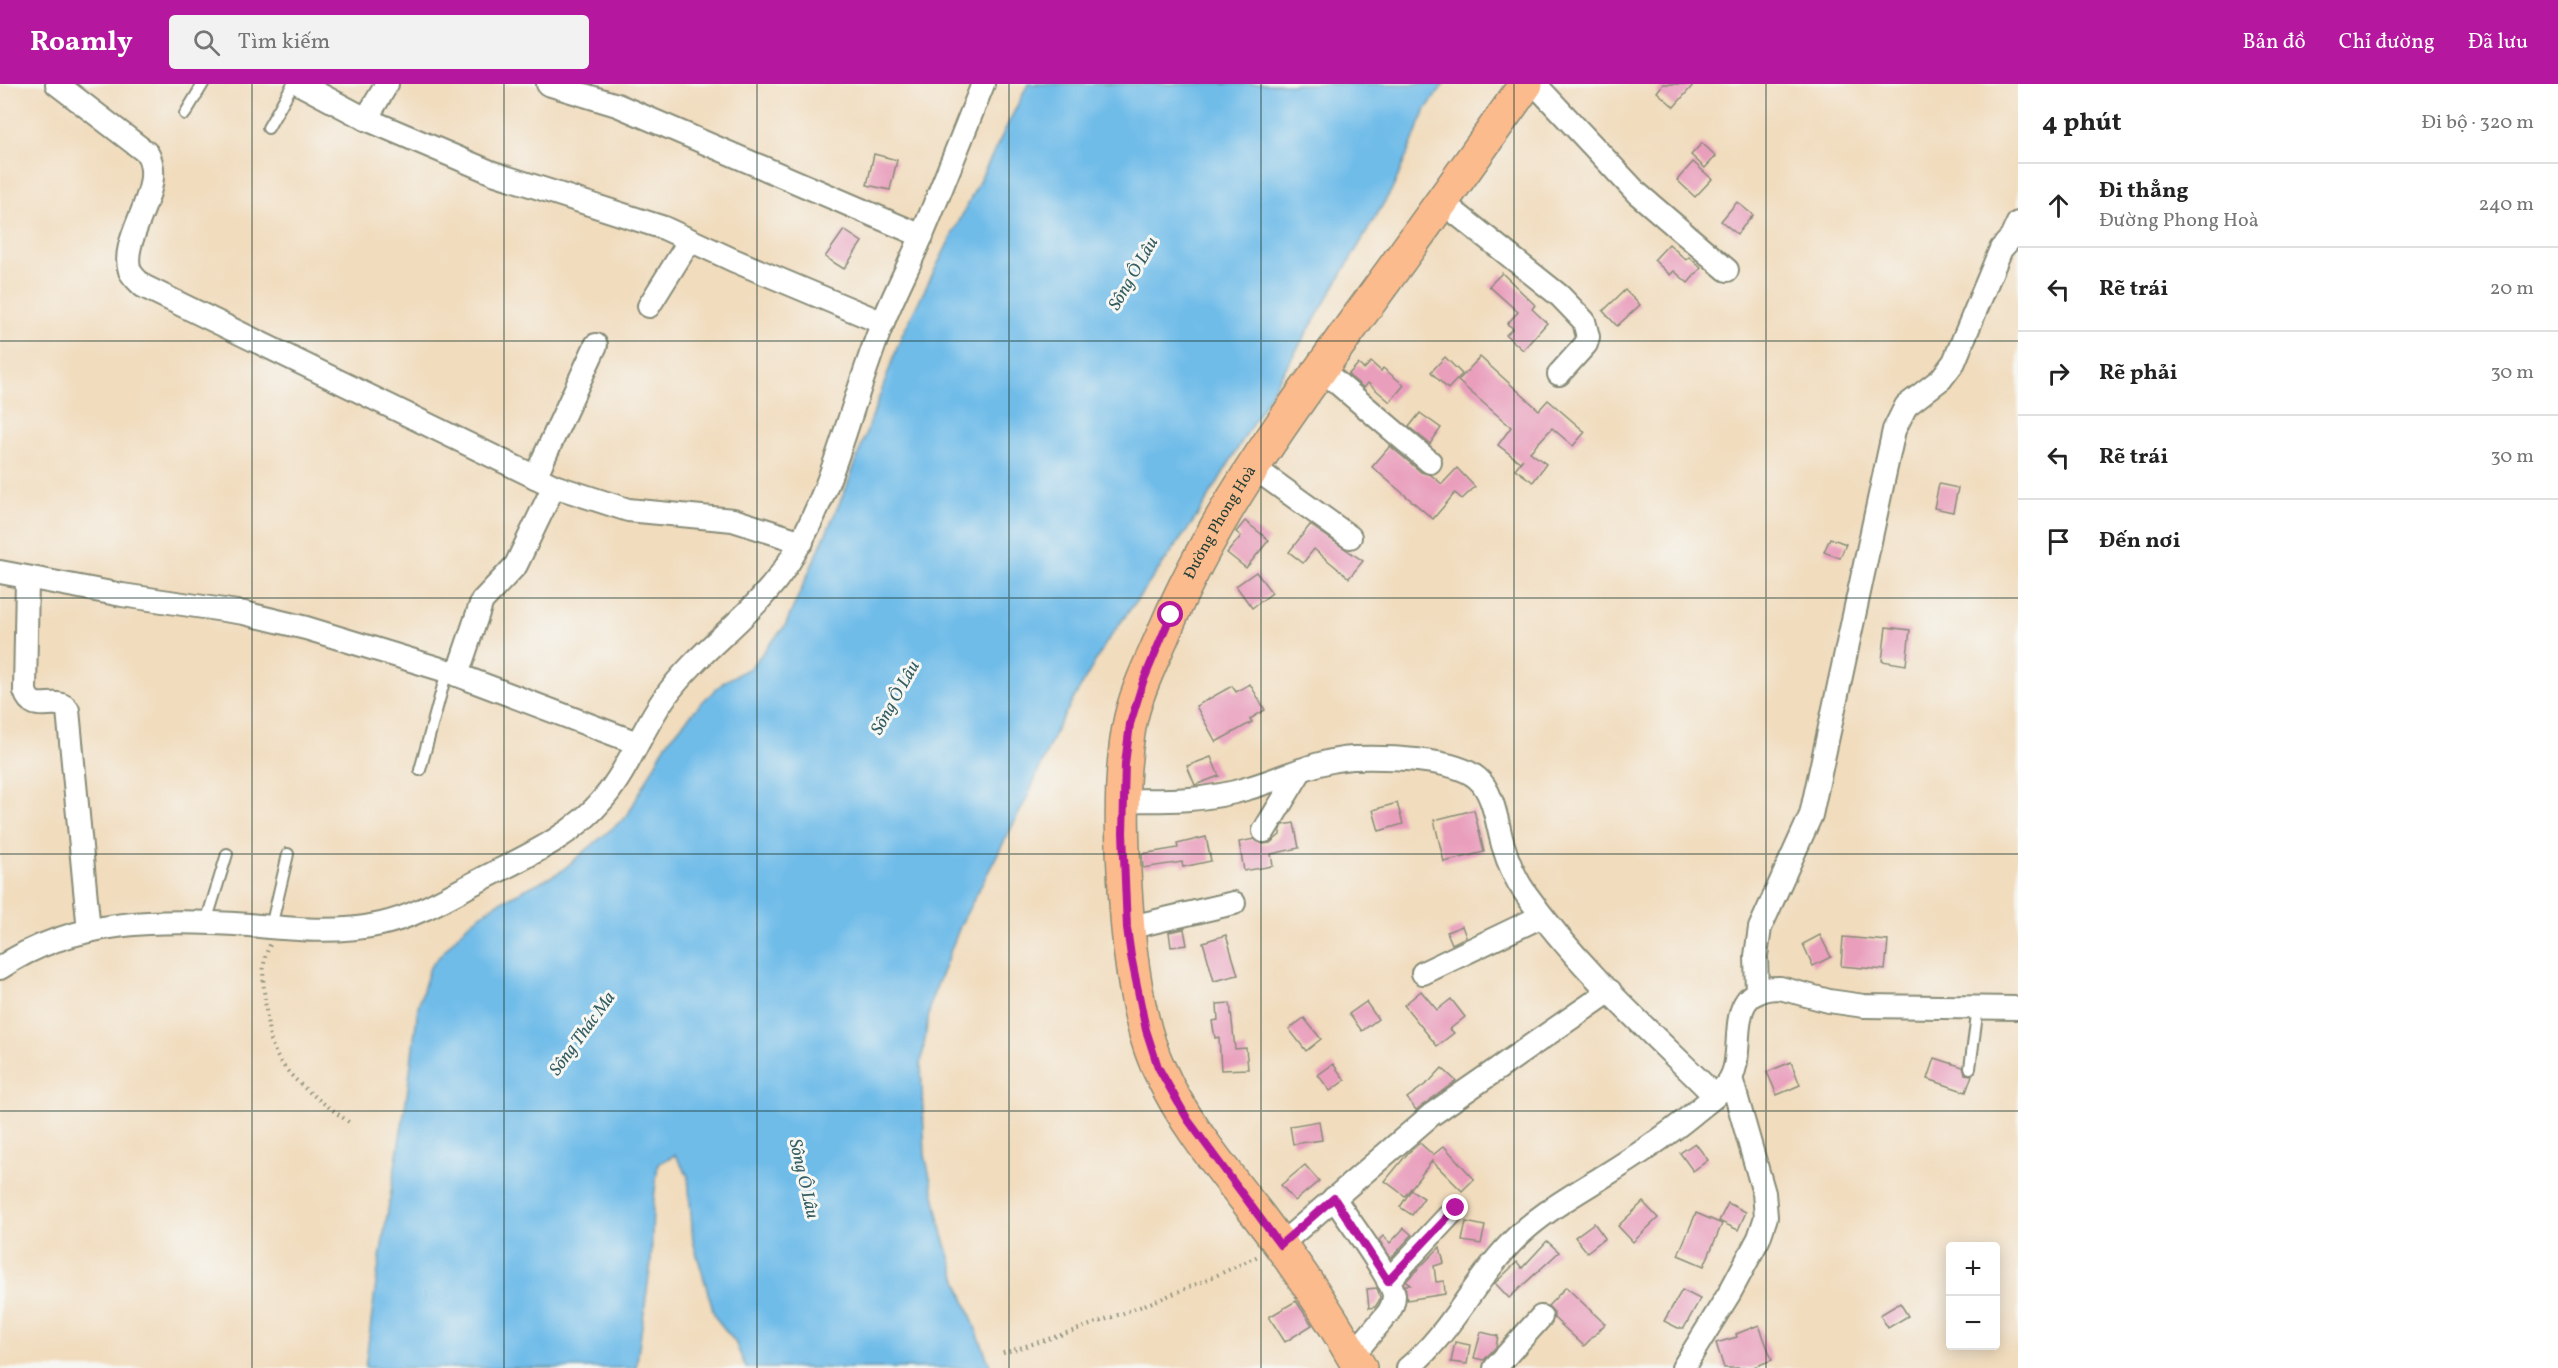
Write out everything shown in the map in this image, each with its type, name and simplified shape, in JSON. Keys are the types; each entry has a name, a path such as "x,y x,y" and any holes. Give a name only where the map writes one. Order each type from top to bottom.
{"main road":[{"name":"Đường Phong Hoà","path":"1357,1361 1280,1245 1188,1120 1158,1067 1146,1030 1127,928 1123,800 1130,724 1143,682 1191,573 1253,467 1526,84"}],"street":[{"path":"57,84 147,153 151,159 153,166 151,182 129,262 134,278 143,286 545,482 628,510 733,520 802,542"},
{"path":"300,84 366,119 493,173 641,219 883,323"},
{"path":"366,119 387,84"},
{"path":"548,84 617,105 922,236"},
{"path":"0,968 35,948 89,931 135,923 206,922 317,931 363,928 408,916 436,903 552,842 576,825 604,799 665,697 682,676 764,597 802,542 824,490 883,323 922,236 983,84"},
{"path":"1535,84 1637,193 1727,270"},
{"path":"1442,202 1578,314 1587,330 1586,344 1560,374"},
{"path":"1756,993 1755,956 1760,928 1811,815 1894,430 1906,406 1941,379 1954,362 2001,249 2016,232"},
{"path":"649,306 690,240"},
{"path":"452,673 482,601 516,565 596,345"},
{"path":"1321,369 1430,462"},
{"path":"1253,467 1350,537"},
{"path":"0,572 27,579 122,595 244,613 317,631 452,673 637,743"},
{"path":"27,579 26,691 30,700 37,704 59,704 68,710 89,931"},
{"path":"1123,800 1164,801 1222,795 1338,760 1371,759 1431,763 1460,769 1474,776 1487,791 1515,876 1542,916 1610,991 1714,1096"},
{"path":"1264,831 1301,770"},
{"path":"1127,928 1234,903"},
{"path":"1423,973 1542,916"},
{"path":"1683,1368 1729,1294 1759,1238 1766,1217 1764,1193 1731,1078 1741,1011 1756,993 1780,988 1829,1001 1898,1008 2018,1008"},
{"path":"1280,1245 1431,1115 1610,991"},
{"path":"1408,1368 1434,1344 1498,1257 1518,1235 1571,1196 1671,1132 1714,1096 1731,1078"},
{"path":"1334,1198 1388,1281 1394,1296 1392,1306 1357,1361"},
{"path":"1388,1281 1456,1208"},
{"path":"1495,1368 1541,1317"}],"lane":[{"path":"185,114 203,84"},
{"path":"268,128 293,84"},
{"path":"420,770 452,673"},
{"path":"206,922 227,854"},
{"path":"278,928 288,854"},
{"path":"1970,1068 1978,1007"}],"path":[{"path":"278,928 263,966 264,998 270,1038 275,1053 293,1076 351,1124"},
{"path":"1002,1353 1071,1332 1154,1302 1280,1245"}],"water":[{"path":"1028,84 1444,84 1426,109 1394,186 1198,515 1106,643 1057,728 1027,798 961,924 931,1001 921,1064 925,1155 943,1235 958,1283 991,1368 746,1368 735,1342 715,1317 693,1241 688,1176 675,1155 658,1164 653,1208 651,1263 636,1368 365,1368 377,1276 407,1095 418,1007 430,967 467,925 496,904 560,872 627,816 666,744 701,703 725,681 750,668 785,626 847,486 901,337"}],"building":[{"path":"1663,84 1694,84 1674,107 1657,92"},
{"path":"1702,143 1716,156 1705,168 1691,155"},
{"path":"874,154 897,160 890,190 867,185"},
{"path":"1693,162 1712,179 1695,197 1677,180"},
{"path":"1737,202 1753,215 1737,234 1721,221"},
{"path":"844,230 862,242 844,269 825,257"},
{"path":"1669,244 1686,260 1689,257 1701,268 1688,283 1674,271 1670,275 1654,260"},
{"path":"1502,273 1535,305 1532,309 1547,323 1523,350 1506,335 1513,328 1507,324 1518,312 1489,286"},
{"path":"1625,290 1640,305 1617,326 1603,311"},
{"path":"1445,357 1462,374 1448,389 1431,372"},
{"path":"1480,357 1539,410 1548,400 1585,432 1573,446 1552,428 1530,452 1546,464 1533,482 1515,469 1523,459 1520,462 1498,445 1511,427 1458,381"},
{"path":"1371,362 1381,371 1383,368 1404,385 1390,402 1368,383 1364,388 1348,375 1358,364 1364,369"},
{"path":"1420,413 1441,428 1430,444 1409,427"},
{"path":"1390,446 1421,472 1431,475 1442,484 1457,468 1475,487 1462,499 1455,493 1433,519 1372,467"},
{"path":"1939,484 1958,488 1953,512 1934,508"},
{"path":"1245,521 1269,540 1246,568 1227,553 1241,536 1236,532"},
{"path":"1310,525 1363,561 1349,578 1314,549 1303,563 1289,552"},
{"path":"1830,538 1846,544 1840,558 1824,552"},
{"path":"1256,572 1272,593 1252,608 1236,586"},
{"path":"1886,627 1910,630 1906,665 1882,661"},
{"path":"1250,684 1265,710 1250,719 1252,722 1216,742 1196,706 1232,686 1236,692"},
{"path":"1211,757 1219,776 1195,785 1187,766"},
{"path":"1397,803 1403,824 1379,831 1373,810"},
{"path":"1474,810 1484,852 1444,862 1434,820"},
{"path":"1294,823 1299,848 1271,854 1273,866 1244,871 1239,842 1254,839 1263,844 1270,843 1280,835 1283,825"},
{"path":"1206,837 1211,861 1183,867 1182,862 1143,868 1142,854 1178,848 1177,844"},
{"path":"1462,926 1466,937 1452,944 1447,932"},
{"path":"1184,929 1187,945 1171,947 1169,932"},
{"path":"1226,935 1238,975 1214,981 1203,942"},
{"path":"1820,935 1831,957 1813,966 1803,944"},
{"path":"1843,937 1888,941 1885,970 1841,966"},
{"path":"1421,991 1437,1010 1451,999 1465,1017 1450,1029 1454,1033 1437,1046 1404,1005"},
{"path":"1366,1002 1378,1019 1362,1031 1349,1014"},
{"path":"1230,1003 1235,1049 1246,1048 1248,1069 1221,1070 1219,1037 1215,1038 1212,1021 1218,1020 1217,1004"},
{"path":"1304,1018 1321,1039 1306,1051 1289,1029"},
{"path":"1935,1058 1963,1067 1965,1074 1972,1075 1966,1092 1928,1079"},
{"path":"1791,1062 1800,1085 1777,1095 1767,1072"},
{"path":"1333,1064 1345,1080 1330,1091 1318,1075"},
{"path":"1442,1068 1456,1081 1416,1110 1407,1098 1430,1081"},
{"path":"1319,1121 1322,1140 1293,1144 1290,1126"},
{"path":"1420,1143 1433,1155 1444,1146 1474,1179 1462,1191 1432,1161 1405,1196 1385,1181 1408,1153"},
{"path":"1695,1143 1708,1160 1693,1171 1680,1153"},
{"path":"1305,1165 1319,1181 1295,1201 1281,1185"},
{"path":"1411,1190 1424,1198 1412,1215 1400,1207"},
{"path":"1643,1202 1658,1218 1633,1242 1618,1226"},
{"path":"1728,1203 1746,1212 1738,1230 1719,1221"},
{"path":"1696,1213 1722,1224 1704,1266 1678,1255"},
{"path":"1466,1222 1485,1226 1481,1244 1462,1241"},
{"path":"1594,1223 1605,1238 1587,1252 1575,1237"},
{"path":"1404,1228 1412,1235 1391,1258 1379,1240 1383,1236 1390,1243"},
{"path":"1547,1241 1559,1252 1509,1298 1495,1283 1517,1262 1522,1268"},
{"path":"1440,1247 1444,1263 1434,1266 1436,1282 1444,1281 1445,1294 1407,1300 1405,1285 1410,1285 1406,1281"},
{"path":"1566,1287 1605,1324 1584,1346 1554,1318 1554,1312 1548,1306"},
{"path":"1377,1288 1379,1301 1375,1307 1369,1308 1367,1289"},
{"path":"1682,1290 1700,1299 1684,1328 1678,1328 1664,1321"},
{"path":"1296,1301 1312,1325 1285,1342 1269,1317"},
{"path":"1900,1303 1908,1316 1888,1328 1880,1315"},
{"path":"1759,1325 1772,1360 1751,1368 1724,1368 1716,1343 1737,1337 1736,1334"},
{"path":"1481,1332 1498,1336 1496,1347 1484,1360 1474,1358"},
{"path":"1455,1342 1470,1345 1467,1364 1451,1362"}],"route":[{"path":"1171,615 1143,682 1130,724 1123,800 1127,928 1146,1030 1158,1067 1188,1120 1280,1245 1334,1198 1388,1281 1456,1208"}],"water label":[{"name":"Sông Ô Lâu","path":"1134,274"},
{"name":"Sông Ô Lâu","path":"896,698"},
{"name":"Sông Thác Ma","path":"583,1034"},
{"name":"Sông Ô Lâu","path":"803,1179"}]}
